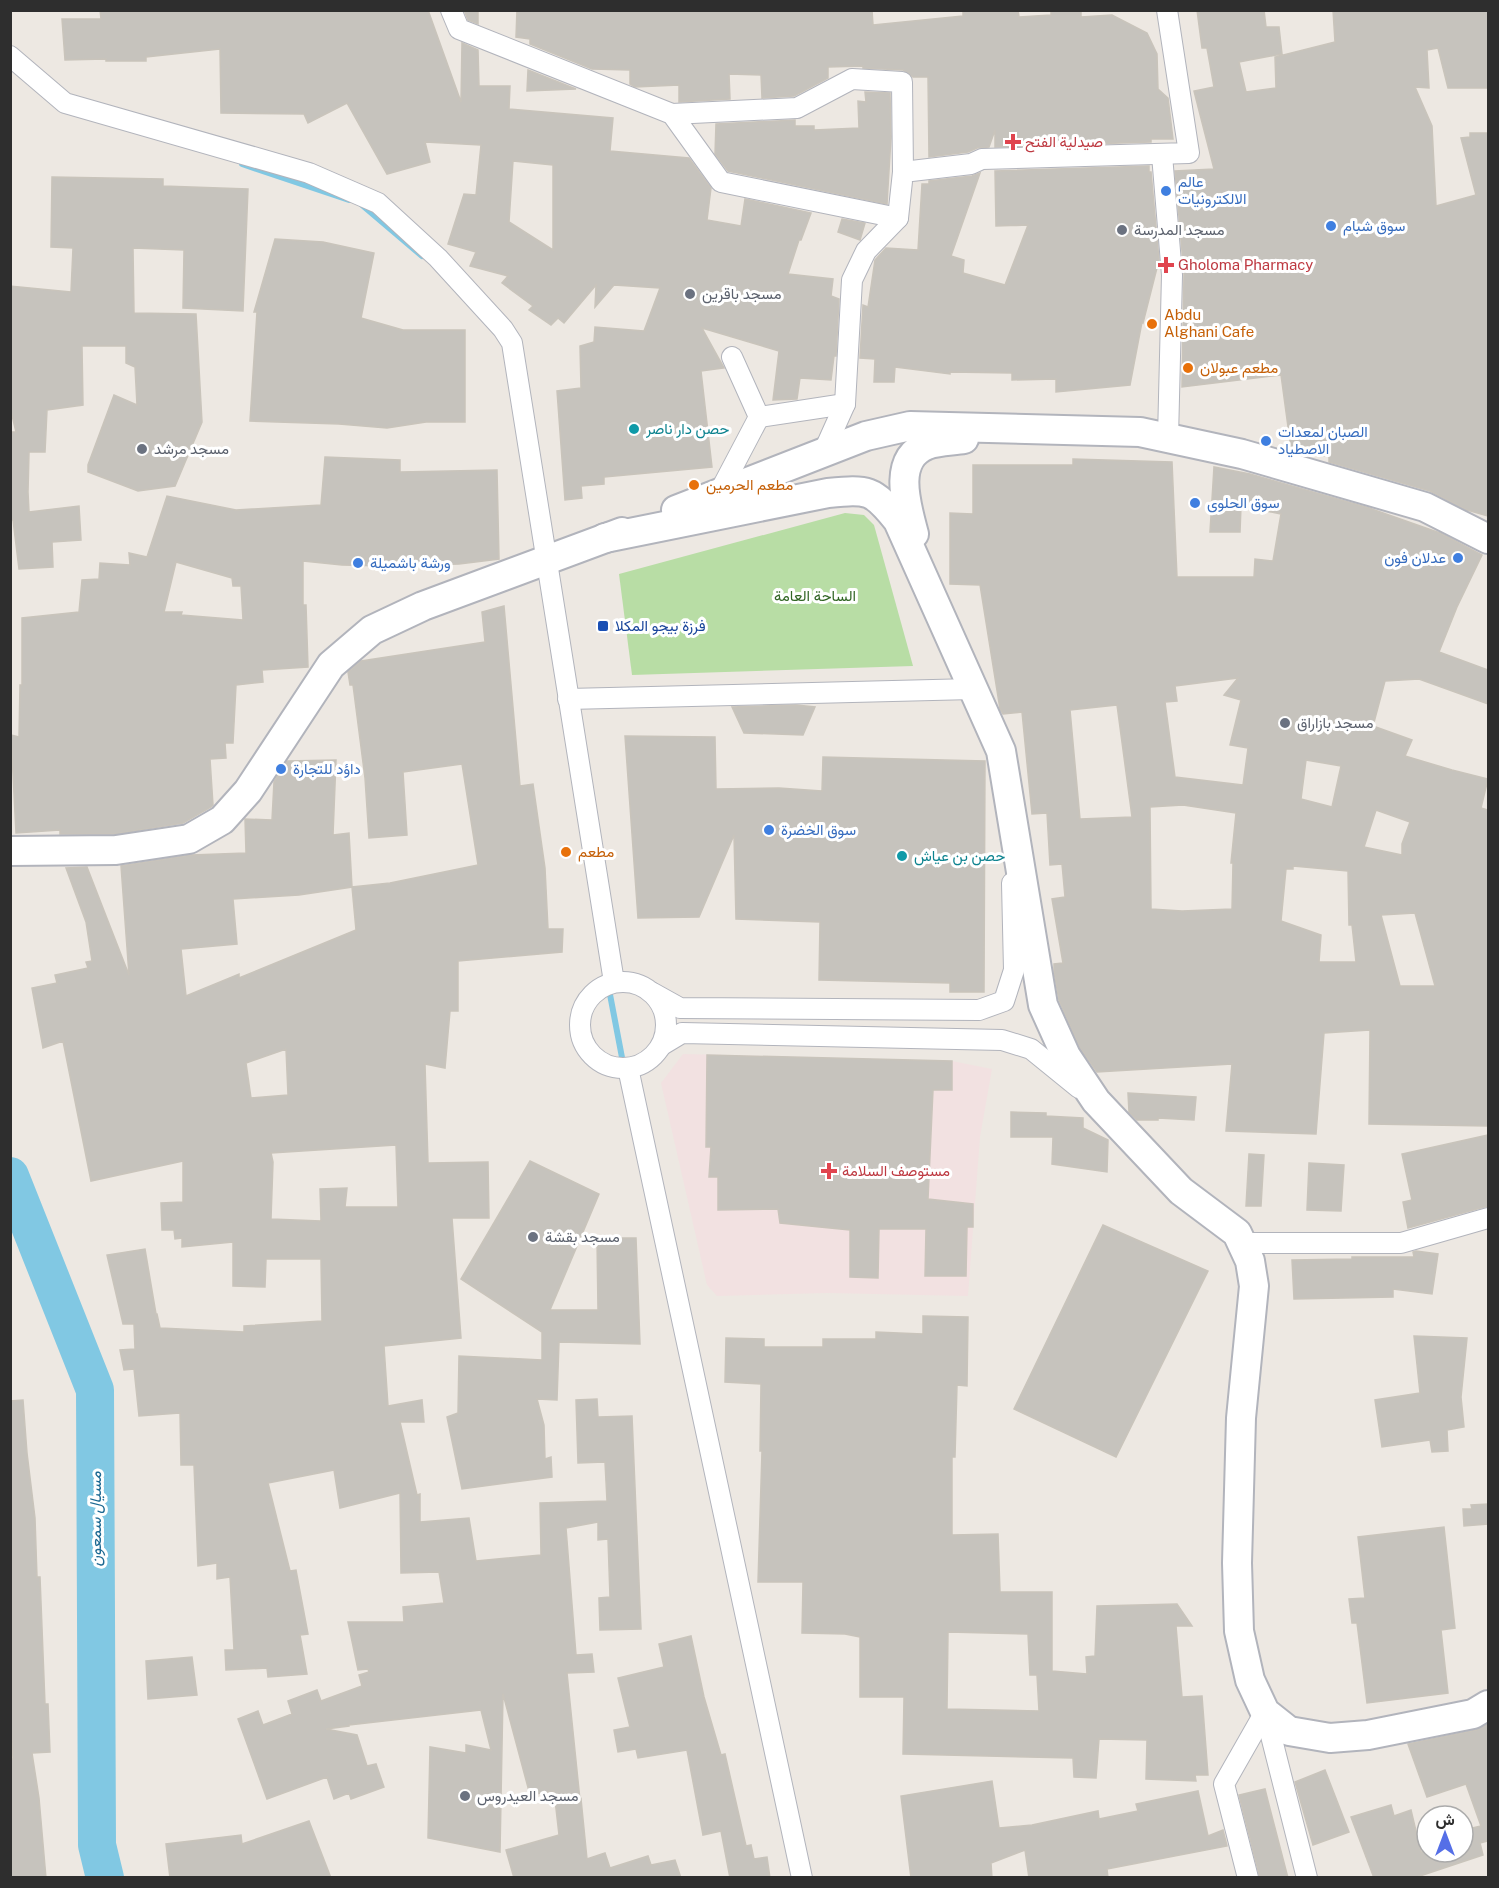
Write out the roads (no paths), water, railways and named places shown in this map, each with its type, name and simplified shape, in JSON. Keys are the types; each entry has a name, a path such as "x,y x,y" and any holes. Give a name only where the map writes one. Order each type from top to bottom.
{"main road":[{"path":"10,850 116,850 189,840 222,820 249,790 331,665 372,630 423,606 546,561 866,436 910,426 1140,432 1242,454 1425,507 1488,539"},
{"path":"932,598 904,495 906,473 911,456 927,446 1020,429"},
{"path":"605,538 828,493 858,490 881,499 898,521 1001,751 1043,1005 1066,1056 1096,1101 1181,1191 1237,1233 1250,1261 1254,1286 1241,1418 1237,1563 1239,1630 1250,1680 1265,1712 1289,1731 1330,1738 1368,1735 1473,1714 1488,1705"}],"street":[{"path":"451,10 459,29 672,114 797,108 852,78 902,82 903,172 898,218 866,251 852,280 845,404 823,453"},
{"path":"903,172 971,164 982,159 1189,153 1167,10"},
{"path":"10,56 65,103 309,173 378,203 438,258 503,329 512,343 614,982"},
{"path":"672,114 721,182 898,218"},
{"path":"1162,155 1172,275 1168,438"},
{"path":"732,357 759,417"},
{"path":"759,417 845,404"},
{"path":"719,493 759,417"},
{"path":"568,699 973,689"},
{"path":"653,993 662,1004 666,1018 666,1032 662,1045 654,1056 642,1064 628,1068 613,1068 599,1062 588,1052 581,1039 579,1024 581,1010 589,997 600,988 614,982 635,983 653,993 680,1008 946,1011 979,1010 1004,1001 1014,970 1011,808"},
{"path":"662,1045 682,1033 1002,1040 1031,1049 1096,1101"},
{"path":"628,1068 802,1878"},
{"path":"1242,1243 1401,1243 1488,1218"},
{"path":"1248,1878 1224,1784 1265,1712"},
{"path":"1265,1712 1307,1878"}],"waterway":[{"path":"242,164 349,200"},
{"path":"362,205 422,256"},
{"path":"608,984 624,1068"},
{"name":"مسيال سمعون","path":"10,1176 95,1390 97,1845 105,1878"}],"place":[{"name":"صيدلية الفتح","path":"1013,142"},
{"name":"عالم الالكترونيات","path":"1166,191"},
{"name":"سوق شبام","path":"1331,226"},
{"name":"مسجد المدرسة","path":"1122,230"},
{"name":"Gholoma Pharmacy","path":"1166,265"},
{"name":"مسجد باقرين","path":"690,294"},
{"name":"Abdu Alghani Cafe","path":"1152,324"},
{"name":"مطعم عبولان","path":"1188,368"},
{"name":"حصن دار ناصر","path":"634,429"},
{"name":"الصبان لمعدات الاصطياد","path":"1266,441"},
{"name":"مسجد مرشد","path":"142,449"},
{"name":"مطعم الحرمين","path":"694,485"},
{"name":"سوق الحلوى","path":"1195,503"},
{"name":"عدلان فون","path":"1458,558"},
{"name":"ورشة باشميلة","path":"358,563"},
{"name":"فرزة بيجو المكلا","path":"603,626"},
{"name":"مسجد بازاراق","path":"1285,723"},
{"name":"داؤد للتجارة","path":"281,769"},
{"name":"سوق الخضرة","path":"769,830"},
{"name":"مطعم","path":"566,852"},
{"name":"حصن بن عياش","path":"902,856"},
{"name":"مستوصف السلامة","path":"829,1171"},
{"name":"مسجد بقشة","path":"533,1237"},
{"name":"مسجد العيدروس","path":"465,1796"}],"park label":[{"name":"الساحة العامة","path":"815,596"}]}
